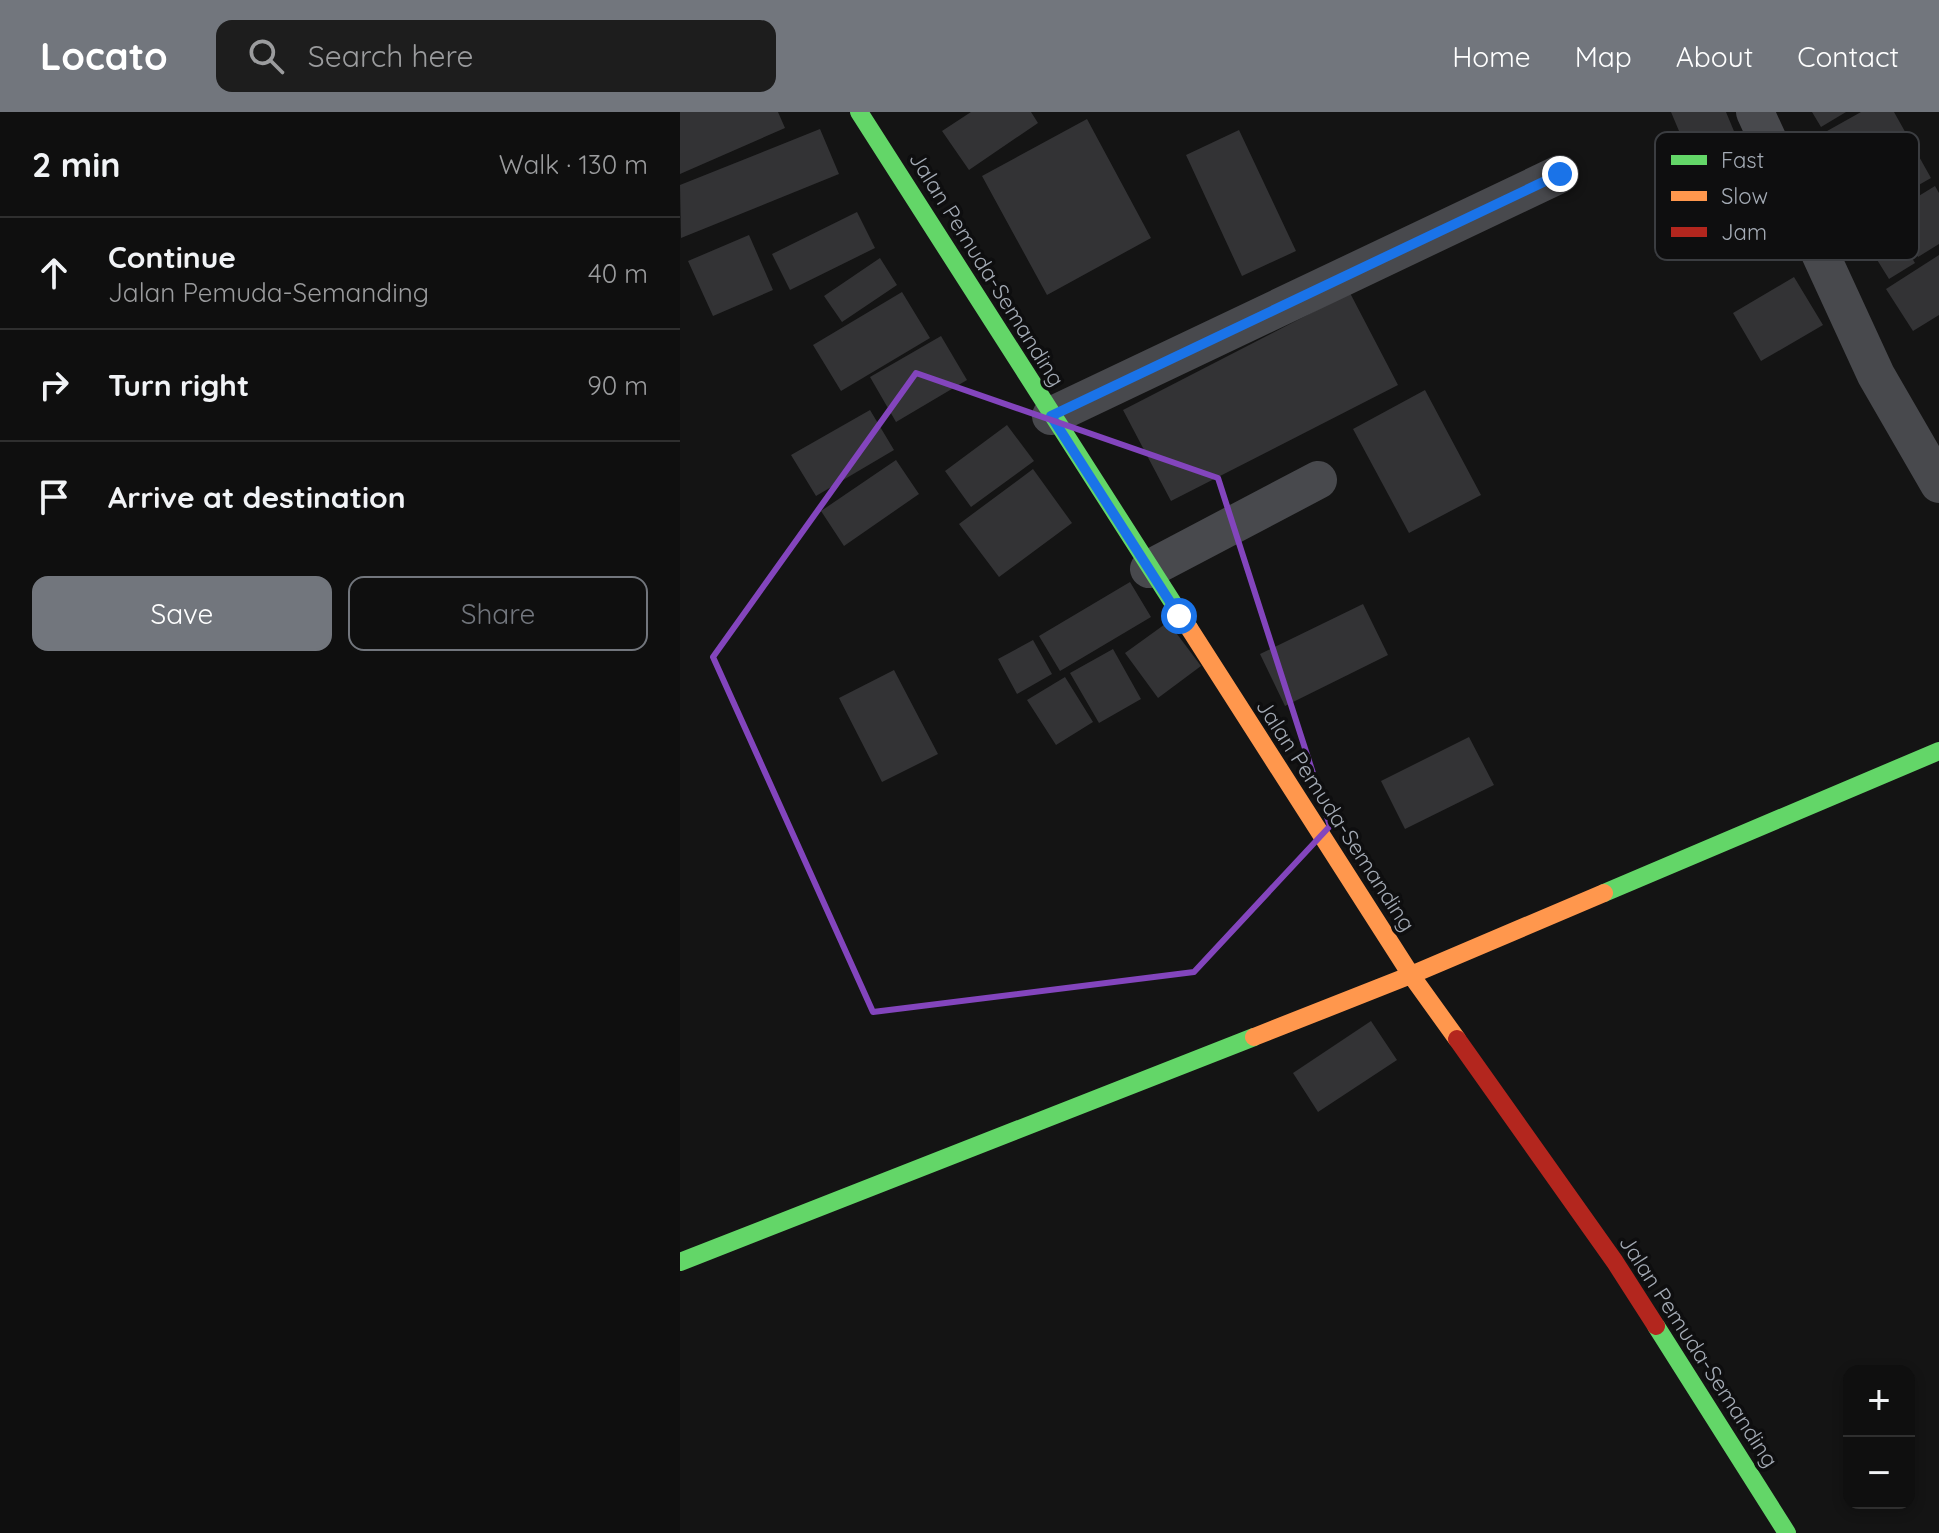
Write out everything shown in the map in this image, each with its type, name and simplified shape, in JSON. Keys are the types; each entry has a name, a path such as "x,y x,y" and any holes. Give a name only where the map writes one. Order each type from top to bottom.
{"main road":[{"name":"Jalan Pemuda-Semanding","path":"859,112 1411,975 1615,1262 1787,1533"},
{"path":"680,1262 1411,975 1939,751"}],"street":[{"path":"1755,112 1764,132"},
{"path":"1051,416 1560,174"},
{"path":"1823,260 1876,375 1939,484"},
{"path":"1149,569 1318,480"}],"highlighted area":[{"path":"916,373 1218,478 1330,826 1194,972 873,1012 713,657"}],"building":[{"path":"680,112 778,112 785,128 680,174"},
{"path":"971,112 1031,112 1038,123 969,170 942,131"},
{"path":"1671,112 1726,112 1734,132 1679,132"},
{"path":"1812,112 1846,112 1821,127"},
{"path":"1861,112 1894,112 1905,132 1825,132"},
{"path":"1087,119 1151,238 1047,295 982,176"},
{"path":"820,129 839,174 681,238 680,185"},
{"path":"1239,130 1296,251 1242,276 1186,155"},
{"path":"1919,157 1931,178 1919,185"},
{"path":"1935,186 1939,193 1939,244 1919,256 1919,196"},
{"path":"857,212 875,248 790,290 772,254"},
{"path":"749,235 773,290 713,316 688,261"},
{"path":"1939,255 1939,315 1913,331 1886,289"},
{"path":"880,258 897,285 842,322 824,296"},
{"path":"1877,260 1913,260 1915,263 1889,279"},
{"path":"1794,277 1823,325 1761,361 1733,313"},
{"path":"902,292 930,338 841,391 813,345"},
{"path":"1350,293 1398,385 1171,501 1123,410"},
{"path":"941,336 967,380 896,422 870,377"},
{"path":"1425,390 1481,495 1409,533 1353,429"},
{"path":"870,410 894,450 816,496 791,455"},
{"path":"1007,425 1034,461 971,507 945,471"},
{"path":"896,460 919,494 844,546 821,511"},
{"path":"1033,469 1072,523 999,577 959,524"},
{"path":"1130,582 1151,617 1060,671 1039,636"},
{"path":"1363,604 1388,655 1285,706 1260,654"},
{"path":"1168,622 1201,666 1158,698 1125,653"},
{"path":"1033,640 1052,674 1017,694 998,659"},
{"path":"1113,649 1141,699 1099,723 1070,673"},
{"path":"894,670 938,754 882,782 839,698"},
{"path":"1065,677 1093,722 1056,745 1027,700"},
{"path":"1469,737 1494,785 1405,829 1381,781"},
{"path":"1371,1021 1397,1060 1318,1112 1293,1073"}],"traffic: fast":[{"path":"859,112 1189,628"},
{"path":"1604,893 1939,751"},
{"path":"680,1262 1254,1037"},
{"path":"1656,1326 1787,1533"}],"traffic: slow":[{"path":"1189,628 1411,975 1457,1039"},
{"path":"1254,1037 1604,893"}],"traffic: jam":[{"path":"1457,1039 1615,1262 1656,1326"}],"route":[{"path":"1179,616 1051,416 1560,174"}]}
